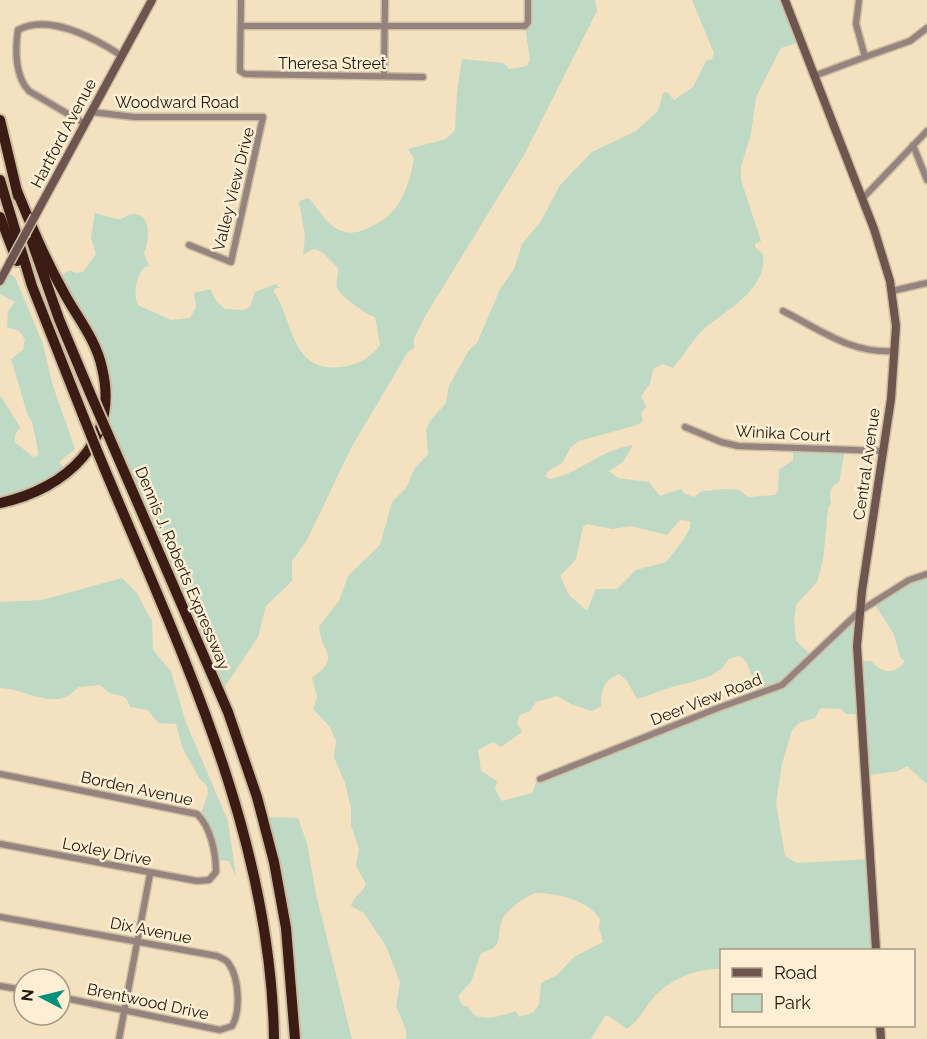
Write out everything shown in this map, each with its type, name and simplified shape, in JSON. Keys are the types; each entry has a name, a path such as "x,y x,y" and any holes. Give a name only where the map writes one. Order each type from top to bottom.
{"highway":[{"name":"Dennis J. Roberts Expressway","path":"0,120 17,191 51,298 220,692 254,786 269,840 282,906 291,973 295,1039"},
{"name":"Dennis J. Roberts Expressway","path":"0,180 39,307 210,728 240,813 263,922 274,1039"},
{"path":"0,503 43,490 72,470 95,438 105,402 104,376 98,353 51,268 17,191"},
{"path":"0,217 39,307"}],"main road":[{"name":"Hartford Avenue","path":"0,281 152,0"},
{"name":"Central Avenue","path":"785,0 886,263 892,291 895,351 884,451 860,611 857,669 876,949"}],"street":[{"path":"241,0 241,26 525,26 529,19 528,0"},
{"path":"384,76 385,0"},
{"path":"859,0 856,24 864,57"},
{"path":"85,124 29,91 23,84 18,66 20,28 33,26 68,28 99,41 122,56"},
{"name":"Theresa Street","path":"241,26 241,73 303,77 423,77"},
{"path":"814,76 910,41 927,28"},
{"name":"Woodward Road","path":"92,112 134,117 263,117"},
{"name":"Valley View Drive","path":"189,245 231,262 263,117"},
{"path":"862,199 927,131"},
{"path":"913,146 927,180"},
{"path":"892,291 927,283"},
{"path":"783,311 850,347 876,352 895,351"},
{"name":"Winika Court","path":"685,427 730,445 884,451"},
{"name":"Deer View Road","path":"540,779 782,685 860,611 904,583 927,574"},
{"name":"Borden Avenue","path":"0,774 197,814 205,824 216,864 216,872 209,880"},
{"name":"Loxley Drive","path":"0,844 150,874 197,881 209,880"},
{"path":"119,1039 150,874"},
{"name":"Dix Avenue","path":"0,917 217,956 227,960 237,1001 236,1016 230,1027"},
{"name":"Brentwood Drive","path":"72,999 210,1028 230,1027"}],"green space":[{"path":"528,0 595,0 597,11 524,155 424,318 414,339 414,348 408,352 351,448 307,540 292,561 292,581 266,606 258,637 222,691 104,420 106,376 58,277 70,270 76,273 83,272 96,254 91,238 95,213 118,219 130,214 139,215 148,229 144,253 149,266 143,268 137,282 138,305 171,320 190,318 196,307 194,293 210,289 217,302 225,309 244,310 250,307 255,292 276,284 280,288 275,288 274,292 296,343 312,362 325,367 341,367 363,360 380,345 375,317 342,295 337,286 338,268 322,252 314,249 303,255 305,236 299,201 309,198 329,223 345,232 353,233 364,230 388,216 401,200 409,180 414,158 408,149 446,139 455,130 462,59 504,63 509,69 527,66 530,60 525,26"},
{"path":"692,0 784,0 800,42 781,48 756,97 751,134 741,167 741,180 761,241 755,244 755,247 763,254 763,267 759,279 743,299 702,331 673,368 663,364 653,369 650,384 641,396 646,407 641,413 643,421 637,425 579,441 571,447 562,463 548,471 545,476 550,479 560,476 610,452 633,445 623,462 609,471 618,478 649,482 660,496 681,489 685,494 694,497 702,491 727,489 739,490 748,497 775,495 778,491 779,470 793,460 793,448 845,450 839,482 833,486 831,491 823,561 817,582 796,605 794,619 796,641 811,655 859,613 857,661 871,661 888,671 897,669 905,661 900,657 894,634 873,602 927,574 927,784 907,766 898,771 864,776 859,714 846,714 841,709 821,708 815,718 799,723 792,730 782,764 776,803 785,856 797,863 870,859 876,949 720,949 720,969 703,970 668,985 654,997 627,1029 609,1016 605,1016 591,1039 406,1039 406,1030 396,1006 400,982 386,946 364,913 351,906 366,884 356,866 359,849 351,825 351,808 345,783 334,757 336,741 330,727 313,709 317,697 312,678 321,671 328,659 319,626 339,601 348,576 380,545 392,502 406,488 415,468 428,454 426,430 430,421 446,403 449,386 469,350 477,343 500,289 514,269 522,244 541,221 560,185 592,152 636,131 658,111 663,93 667,92 674,100 693,87 706,61 712,59 714,53","holes":["680,520 690,521 690,528 684,539 666,562 636,570 617,589 596,589 587,611 569,595 560,576 576,559 583,527 587,524 613,529 630,526 667,535","739,656 746,661 758,692 544,777 537,781 532,793 502,801 495,789 497,781 481,771 478,750 493,742 501,747 522,732 517,723 520,715 530,711 536,702 557,696 573,705 592,711 601,706 603,690 607,683 619,674 627,681 637,699 712,675 719,671 728,659","535,893 562,896 580,902 595,912 600,919 599,928 603,942 574,957 557,975 541,983 539,1005 533,1013 519,1017 516,1011 489,1018 477,1016 468,1007 462,1005 458,996 471,982 481,953 497,944 504,916 517,904"]},
{"path":"7,272 15,277 43,344 52,383 75,449 59,462 68,473 57,483 0,499 0,395 20,427 15,435 15,442 33,457 39,455 32,422 28,416 11,359 23,350 25,339 19,331 7,327 8,311 15,302 0,294 0,283"},
{"path":"122,578 136,592 152,621 153,650 171,671 185,720 228,821 236,877 229,861 215,860 209,835 200,816 208,794 207,786 199,778 182,747 176,724 158,723 148,710 130,707 126,698 107,691 100,685 78,687 70,695 61,699 41,698 0,688 0,602 42,600"},
{"path":"266,817 298,818 307,843 316,894 352,1039 296,1039"}]}
